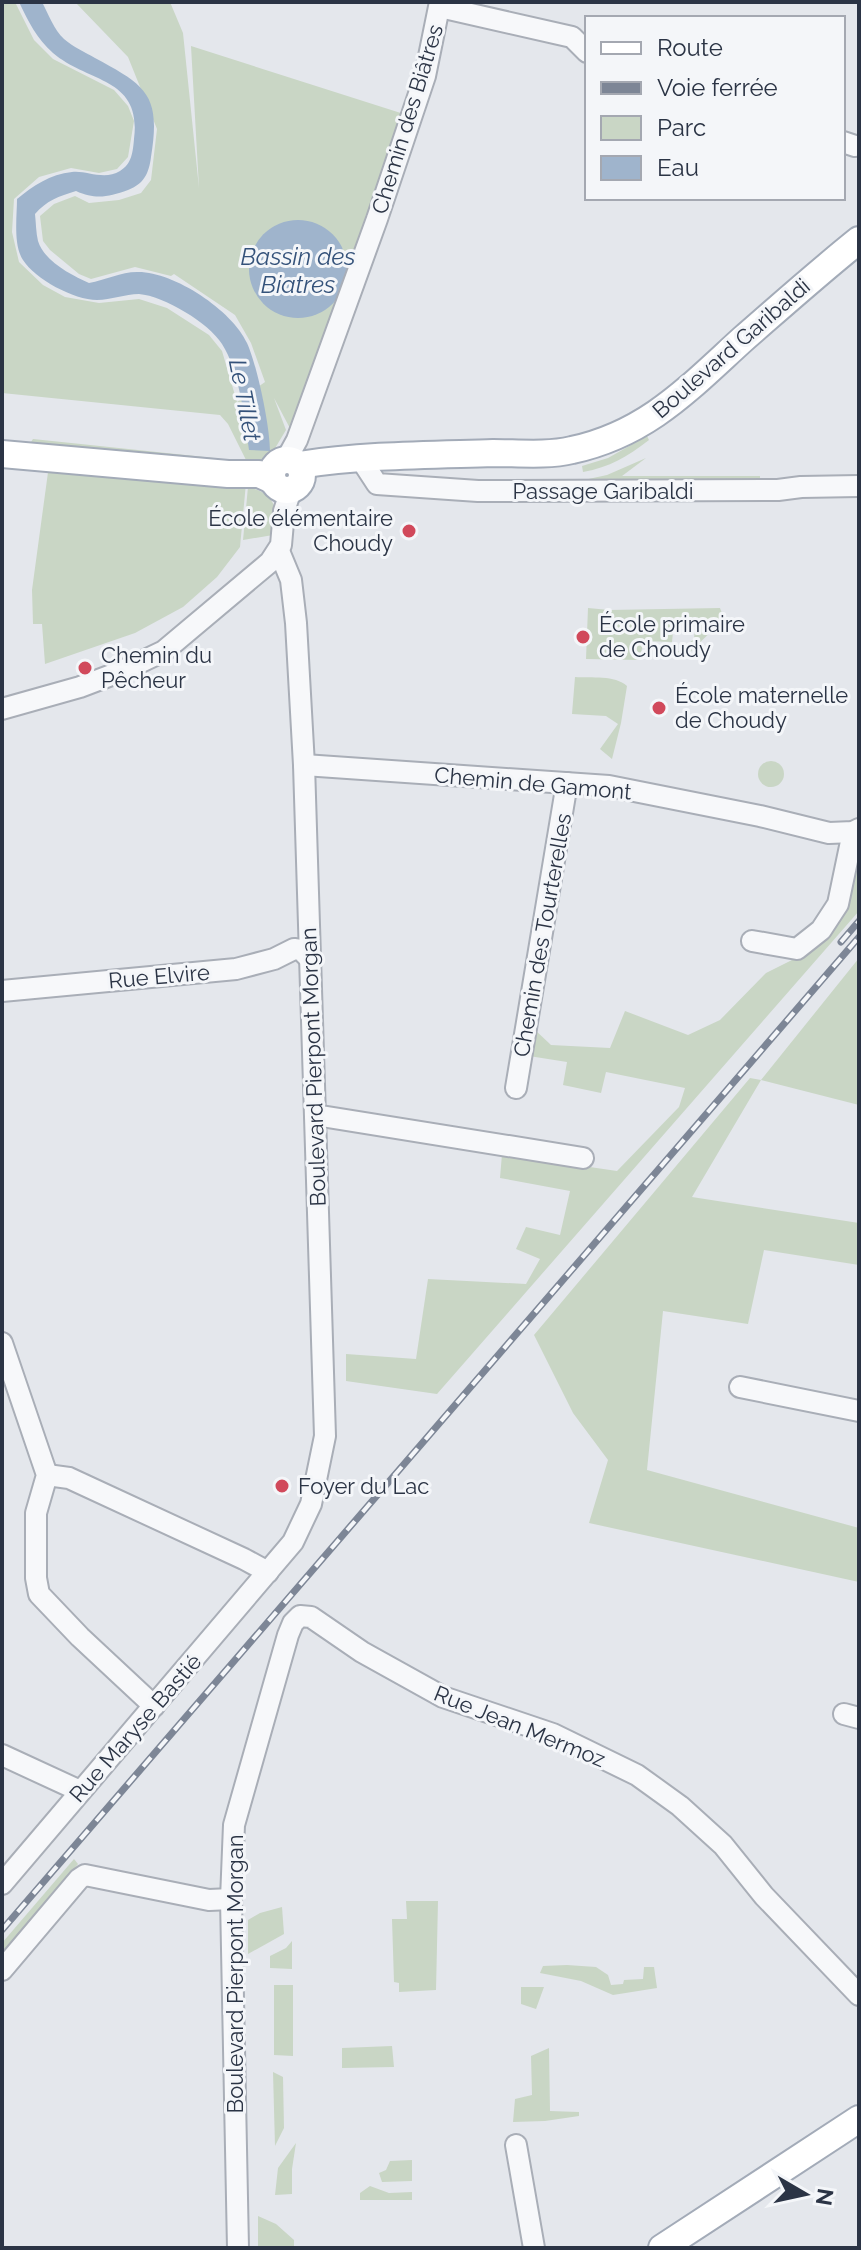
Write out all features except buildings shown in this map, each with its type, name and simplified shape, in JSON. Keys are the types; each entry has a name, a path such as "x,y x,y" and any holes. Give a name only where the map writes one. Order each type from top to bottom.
{"main road":[{"name":"Boulevard Garibaldi","path":"4,452 283,479 334,459 568,451 598,444 669,407 813,277 859,240"},
{"name":"Boulevard Garibaldi","path":"283,479 321,464 405,456"},
{"path":"662,2248 859,2119"},
{"path":"824,2144 859,2127"}],"street":[{"path":"440,5 572,37 585,50"},
{"name":"Chemin des Biâtres","path":"283,479 425,76 440,5"},
{"name":"Passage Garibaldi","path":"360,458 377,484 478,491 734,491 859,486"},
{"path":"2,709 80,687 164,651 275,554 283,479"},
{"name":"Boulevard Pierpont Morgan","path":"268,1572 293,1542 311,1504 325,1436 304,765 296,623 291,580 275,554"},
{"name":"Chemin de Gamont","path":"304,765 609,786 829,833 856,830 838,904 821,930 797,949 752,941"},
{"name":"Chemin des Tourterelles","path":"516,1088 567,783"},
{"name":"Rue Elvire","path":"2,991 236,969 274,959 294,949 301,950 309,958"},
{"path":"315,1115 583,1158"},
{"path":"2,1343 47,1475 36,1513 36,1578 39,1594 154,1706"},
{"path":"740,1387 859,1411"},
{"path":"47,1475 69,1478 268,1572"},
{"name":"Rue Maryse Bastié","path":"2,1884 268,1572"},
{"name":"Boulevard Pierpont Morgan","path":"238,2248 231,1899 234,1825 288,1635 300,1616"},
{"name":"Rue Jean Mermoz","path":"300,1616 311,1617 362,1652 443,1697 553,1734 637,1775 680,1806 723,1845 764,1896 859,1995"},
{"path":"2,1755 80,1791"},
{"path":"2,1970 85,1875 209,1900 231,1899"},
{"path":"516,2145 534,2248"}],"green space":[{"path":"2,2 15,2 34,40 53,59 114,90 128,106 134,121 128,157 117,169 99,173 71,168 39,177 14,199 12,232 19,262 43,285 65,297 99,303 139,299 167,308 209,335 222,351 237,402 265,382 251,343 235,315 174,274 171,276 135,267 91,279 79,274 43,241 40,216 54,204 75,196 89,203 119,200 141,193 151,180 157,129 128,57 75,2 170,2 183,33 199,188 191,46 407,115 293,434 274,398 286,430 274,450 258,463 246,460 228,424 220,415 2,393"},
{"path":"647,436 649,440 626,456 583,472 582,466 608,458"},
{"path":"33,439 214,458 215,462 31,442"},
{"path":"646,458 622,476 760,476 760,484 579,481 607,475"},
{"path":"49,465 246,483 240,547 217,577 183,607 135,633 45,664 42,624 33,624 32,590"},
{"path":"248,487 270,498 276,518 273,535 243,540"},
{"path":"588,608 720,608 724,619 686,656 674,654 682,649 683,643 688,644 694,639 695,627 681,625 673,632 672,642 644,641 639,660 586,659"},
{"path":"575,677 609,679 627,686 612,759 600,749 618,724 606,716 572,714"},
{"path":"771,761 780,765 784,774 780,783 771,787 762,783 758,774 762,765"},
{"path":"859,849 859,911 437,1394 346,1381 346,1354 416,1359 428,1279 526,1284 540,1259 516,1249 526,1227 560,1235 570,1191 500,1178 502,1154 617,1171 679,1107 685,1088 606,1072 601,1093 563,1085 567,1062 529,1056 534,1029 551,1045 610,1048 625,1011 688,1035 720,1020 766,973 804,954"},
{"path":"859,958 859,1105 761,1080"},
{"path":"750,1078 761,1080 692,1197 859,1223 859,1265 764,1250 748,1324 663,1311 647,1470 859,1528 859,1582 589,1523 608,1460 573,1413 534,1335"},
{"path":"74,1859 78,1864 2,1955 2,1943"},
{"path":"406,1901 438,1901 436,1990 399,1992 399,1983 394,1982 392,1919 407,1919"},
{"path":"282,1907 284,1934 248,1954 248,1920"},
{"path":"292,1941 292,1969 270,1968 270,1956 286,1948"},
{"path":"543,1966 596,1967 608,1975 611,1985 623,1984 624,1980 643,1979 644,1967 654,1967 657,1988 613,1995 581,1981 540,1973"},
{"path":"274,1985 293,1985 293,2056 274,2055"},
{"path":"521,1987 544,1987 536,2009 521,2004"},
{"path":"392,2046 394,2067 342,2068 342,2048"},
{"path":"549,2048 550,2111 579,2112 579,2116 513,2122 515,2099 532,2095 531,2056"},
{"path":"273,2072 283,2077 284,2128 275,2146"},
{"path":"296,2143 292,2194 275,2195 278,2168"},
{"path":"412,2160 412,2181 382,2182 379,2173 386,2170 390,2161"},
{"path":"370,2186 389,2193 412,2192 412,2200 360,2200 360,2193"},
{"path":"258,2216 276,2224 294,2240 294,2248 258,2248"}],"water":[{"name":"Le Tillet","path":"19,2 42,2 64,39 138,85 146,95 154,119 150,163 142,181 134,188 114,194 96,196 76,191 48,202 35,214 41,248 59,266 89,283 131,272 151,273 184,285 229,318 251,353 259,380 270,451 249,450 233,367 216,336 197,319 173,305 139,294 97,300 77,296 46,281 23,260 17,239 17,199 56,175 77,172 108,175 120,171 131,157 134,119 130,104 121,92 67,63 47,48"},
{"name":"Bassin des Biatres","path":"298,220 317,223 333,234 344,250 347,269 344,288 333,304 317,315 298,318 279,315 263,304 252,288 249,269 252,250 263,234 279,223"}],"railway":[{"path":"841,942 859,921"},
{"path":"2,1930 859,937"}],"place":[{"name":"École élémentaire Choudy","path":"409,531"},
{"name":"École primaire de Choudy","path":"583,637"},
{"name":"Chemin du Pêcheur","path":"85,668"},
{"name":"École maternelle de Choudy","path":"659,708"},
{"name":"Foyer du Lac","path":"282,1486"}]}
